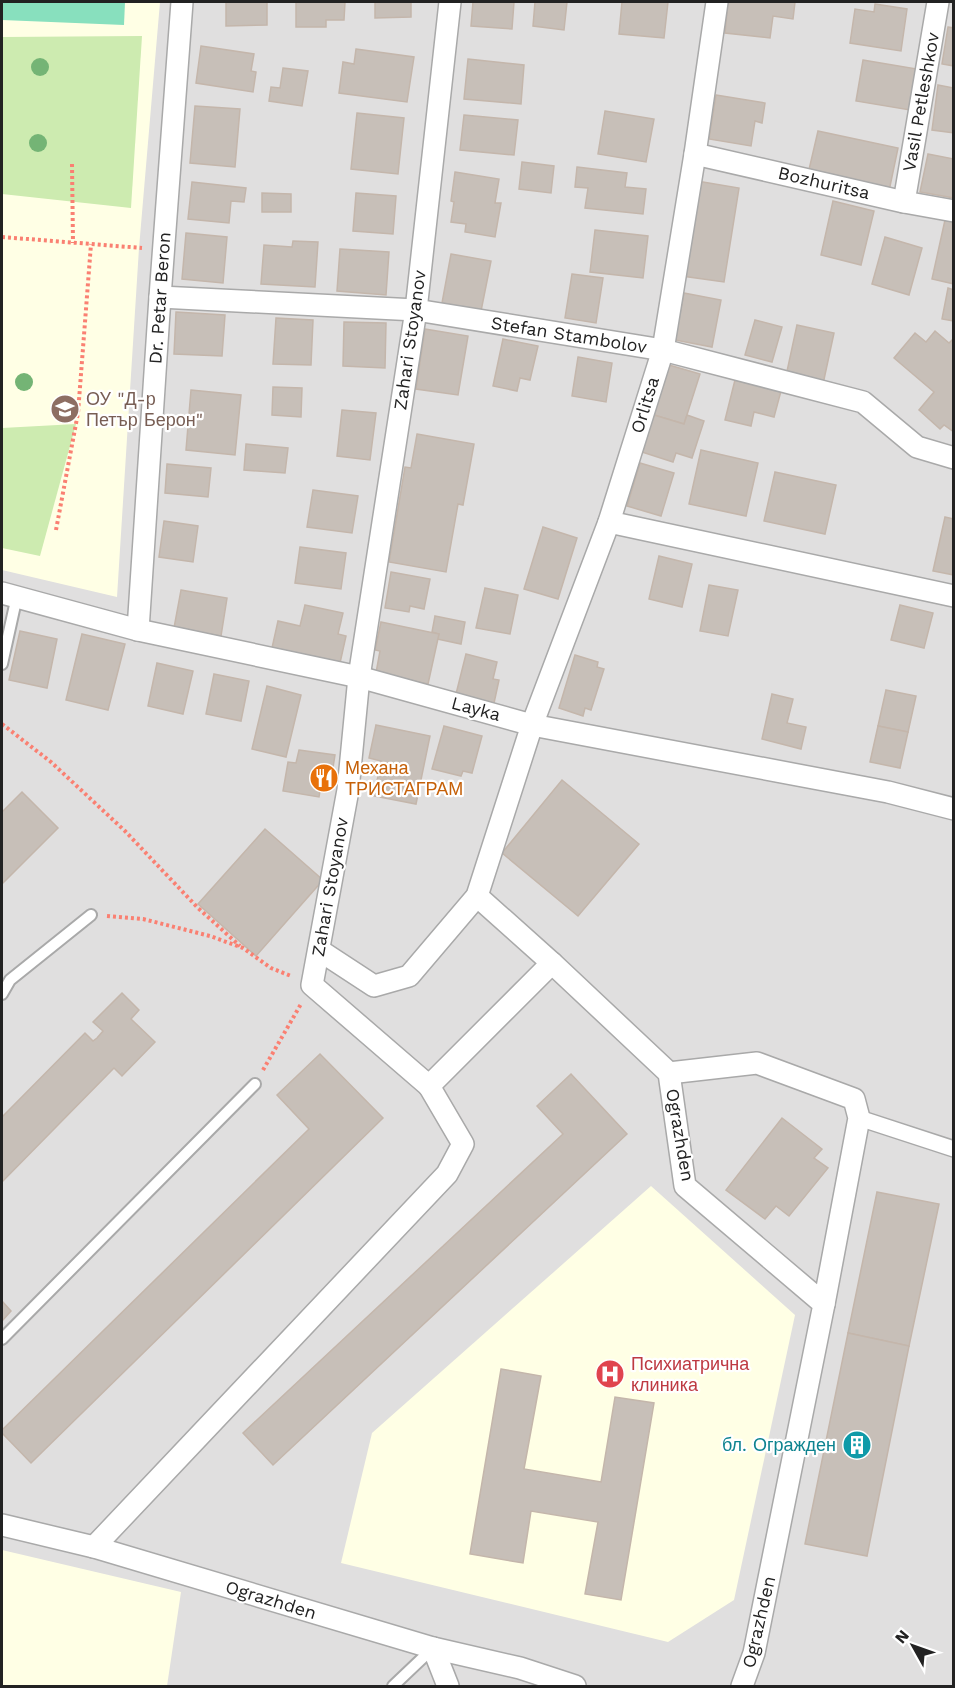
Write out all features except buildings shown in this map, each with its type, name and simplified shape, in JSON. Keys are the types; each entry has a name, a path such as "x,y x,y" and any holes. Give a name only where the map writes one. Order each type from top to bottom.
{"street":[{"name":"Dr. Petar Beron","path":"138,630 182,2"},
{"name":"Zahari Stoyanov","path":"312,985 348,790 359,677 416,310 450,2"},
{"name":"Orlitsa","path":"477,896 532,724 609,522 663,350 717,2"},
{"name":"Vasil Petleshkov","path":"904,202 938,2"},
{"name":"Bozhuritsa","path":"694,154 904,202 954,211"},
{"name":"Stefan Stambolov","path":"160,297 416,310 663,350 863,402 917,447 954,458"},
{"path":"609,522 954,596"},
{"name":"Layka","path":"9,595 138,630 359,677 532,724 888,792 954,809"},
{"path":"319,950 374,986 409,976 477,896"},
{"name":"Ograzhden","path":"477,896 669,1073 685,1186 824,1304 754,1653 742,1686"},
{"path":"429,1086 552,963"},
{"path":"94,1548 447,1174 463,1144 429,1086 312,985"},
{"path":"669,1073 757,1063 854,1099 859,1118 824,1304"},
{"path":"859,1118 954,1149"},
{"name":"Ograzhden","path":"2,1525 94,1548 433,1648 520,1668 575,1686"},
{"path":"433,1648 448,1686"}],"lane":[{"path":"2,664 9,595"},
{"path":"2,994 10,980 91,915"},
{"path":"2,1339 255,1084"},
{"path":"393,1686 433,1648"}],"path":[{"path":"72,164 73,243"},
{"path":"2,237 163,250"},
{"path":"56,530 78,413 91,244"},
{"path":"2,724 51,762 125,831 198,908 243,948 271,968 312,985 255,1084"},
{"path":"91,915 142,919 210,936 243,948"}],"shaded area":[{"path":"2,2 953,2 953,1686 2,1686"},
{"name":"ОУ \"Д-р Петър Берон\"","path":"2,2 160,2 139,248 117,597 2,570"},
{"name":"Психиатрична клиника","path":"651,1186 795,1315 734,1600 668,1642 341,1563 372,1433"},
{"path":"2,1550 181,1592 167,1686 2,1686"}],"green space":[{"path":"2,2 125,2 124,25 2,20"},
{"path":"142,36 131,208 2,194 2,37"},
{"path":"76,424 40,556 2,548 2,428"}],"place":[{"name":"ОУ \"Д-р Петър Берон\"","path":"65,409"},
{"name":"Механа ТРИСТАГРАМ","path":"324,778"},
{"name":"Психиатрична клиника","path":"610,1374"},
{"name":"бл. Огражден","path":"857,1445"}]}
